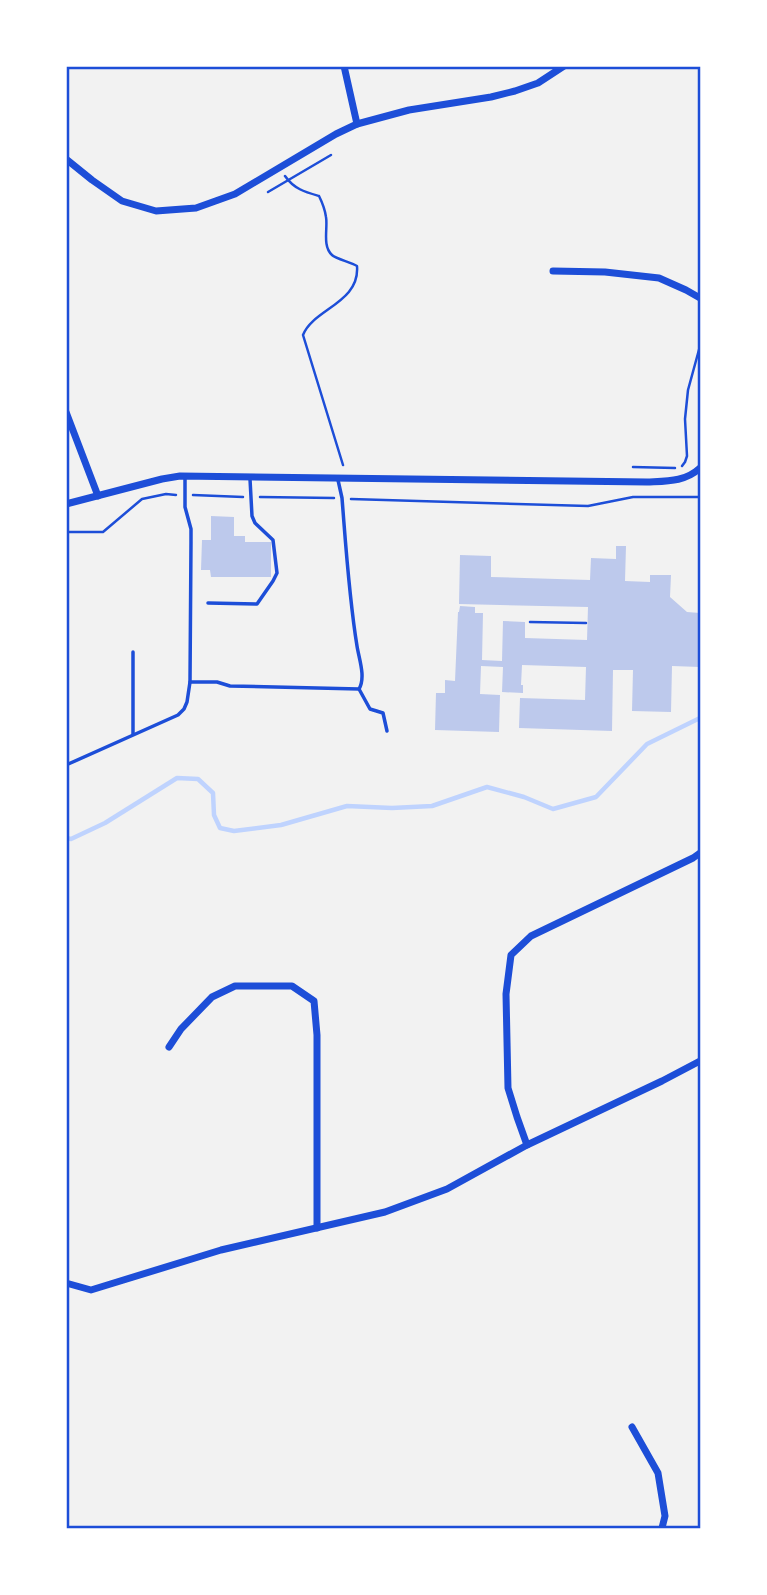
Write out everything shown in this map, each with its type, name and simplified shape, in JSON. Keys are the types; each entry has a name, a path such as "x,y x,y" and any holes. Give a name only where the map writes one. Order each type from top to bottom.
{"street":[{"path":"344,66 357,124"},
{"path":"66,159 122,201 156,211 196,208 235,194 357,124 409,110 515,91 537,83 564,66"},
{"path":"553,271 605,272 659,278 701,298"},
{"path":"66,412 98,496"},
{"path":"66,504 162,479 185,476 647,482 687,478 701,468"},
{"path":"527,1145 508,1088 506,994 511,955 531,936 701,853"},
{"path":"169,1047 181,1029 212,997 235,986 292,986 314,1001 317,1035 317,1228"},
{"path":"66,1283 91,1290 220,1250 385,1212 447,1189 527,1145 701,1061"},
{"path":"632,1427 658,1473 665,1516 662,1528"}],"lane":[{"path":"66,765 178,715 184,709 191,682 191,529 185,508 185,476"},
{"path":"208,603 257,604 277,573 273,540 255,523 252,516 250,477"},
{"path":"337,478 342,498 354,628 362,672 359,689"},
{"path":"133,652 133,735"},
{"path":"191,682 217,682 230,687 359,689"},
{"path":"359,689 370,709 383,713 387,731"}],"path":[{"path":"268,192 331,155"},
{"path":"279,168 298,189 319,196 327,218 328,248 338,259 357,266 358,274 352,287 340,301 310,322 303,335 343,465"},
{"path":"633,467 674,468 681,467 685,462 688,390 701,346"},
{"path":"611,502 633,498 701,497"},
{"path":"530,622 586,623"}],"building":[{"path":"211,516 234,517 234,536 245,536 245,542 271,542 271,577 211,577 210,570 201,570 202,540 211,540"},
{"path":"616,546 626,546 625,581 650,582 650,575 671,575 670,597 687,612 700,613 700,667 672,666 671,712 632,711 633,670 613,670 612,731 519,728 520,698 585,700 586,667 522,665 523,693 502,692 503,667 481,666 480,694 500,695 499,732 435,730 436,693 445,693 445,680 455,681 460,606 475,607 475,613 483,613 482,660 502,661 503,621 525,622 525,638 587,640 588,607 459,604 460,555 491,556 491,577 590,580 591,558 616,559"}],"waterway":[{"path":"66,838 71,839 105,823 177,778 198,779 213,793 214,815 220,828 234,831 281,825 347,806 432,806 487,787 524,797 553,809 596,797 647,744 700,718"}]}
